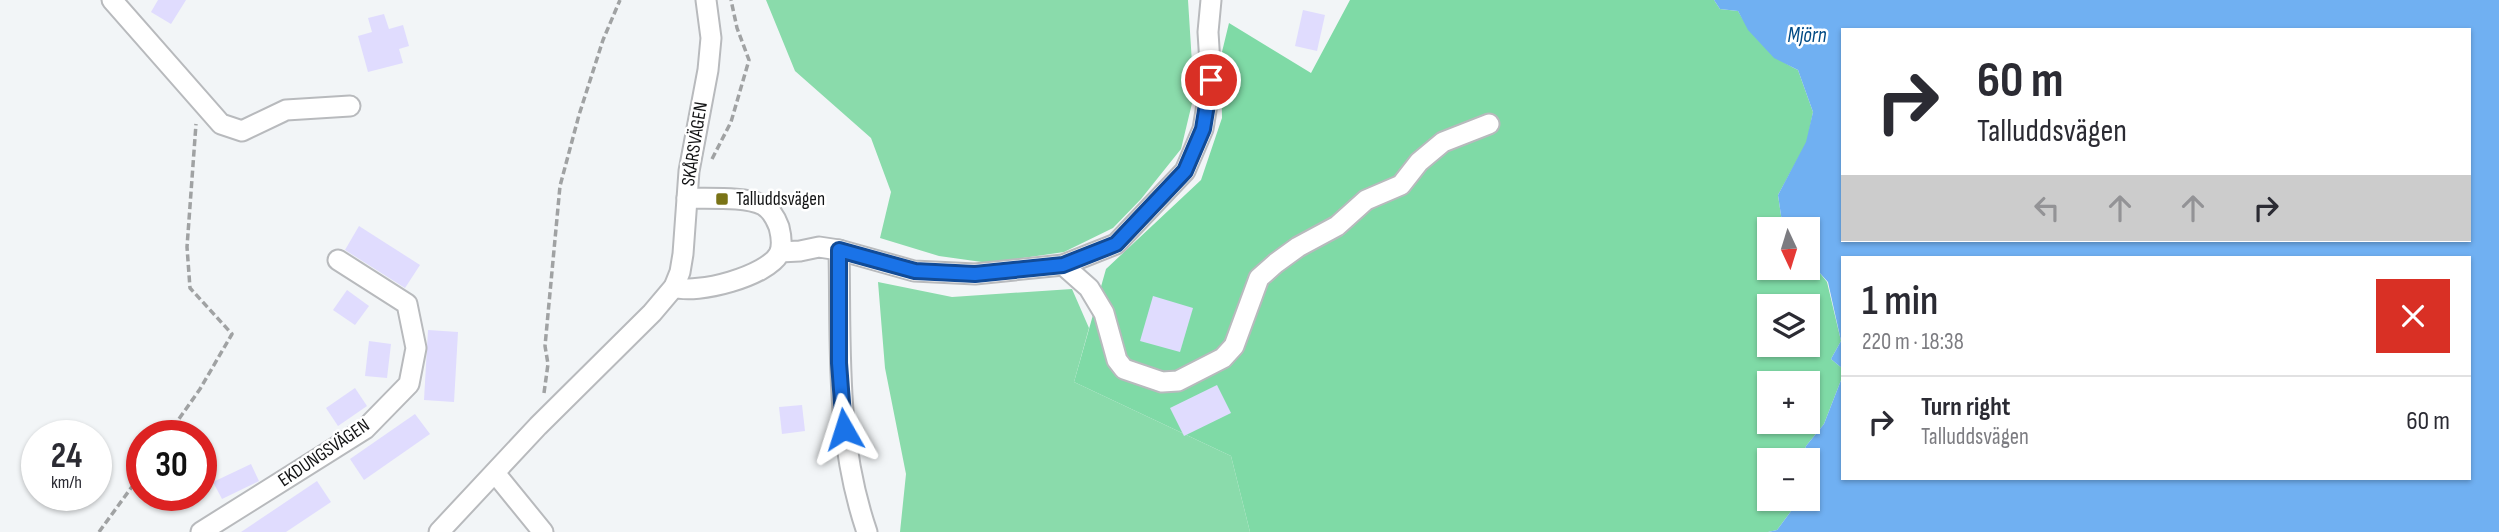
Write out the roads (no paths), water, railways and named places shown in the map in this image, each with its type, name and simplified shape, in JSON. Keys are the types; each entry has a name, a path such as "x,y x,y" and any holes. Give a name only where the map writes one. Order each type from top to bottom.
{"street":[{"path":"111,0 222,124 242,131 286,110 350,106"},
{"name":"SKÅRSVÄGEN","path":"674,287 683,254 689,171 708,70 711,38 706,0"},
{"path":"780,252 819,247 915,271 949,274 1012,272 1063,265 1116,244 1185,171 1203,129 1211,80 1208,32 1211,0"},
{"path":"1063,265 1089,288 1104,313 1117,360 1124,369 1162,382 1178,381 1223,358 1234,346 1259,278 1276,263 1298,247 1337,226 1366,200 1401,185 1419,162 1443,142 1489,124"},
{"path":"439,532 538,426 652,313 674,287 692,290 723,284 773,262 780,252 779,229 775,219 764,206 748,201 687,198"},
{"path":"839,250 841,400 851,467 867,532"},
{"name":"EKDUNGSVÄGEN","path":"201,532 365,429 409,384 416,348 407,304 338,260"},
{"path":"495,473 542,532"}],"water":[{"name":"Mjörn","path":"1714,0 2499,0 2499,532 1768,532 1777,530 1791,511 1820,511 1820,448 1805,448 1816,434 1820,434 1841,380 1841,480 2471,480 2471,256 1841,256 1841,341 1828,282 1820,273 1820,217 1781,217 1778,195 1806,142 1813,112 1798,70 1774,58 1748,30 1738,11 1720,9"},
{"name":"Mjörn","path":"1841,341 1841,367 1831,359"}],"place":[{"name":"Talluddsvägen","path":"722,199"}]}
